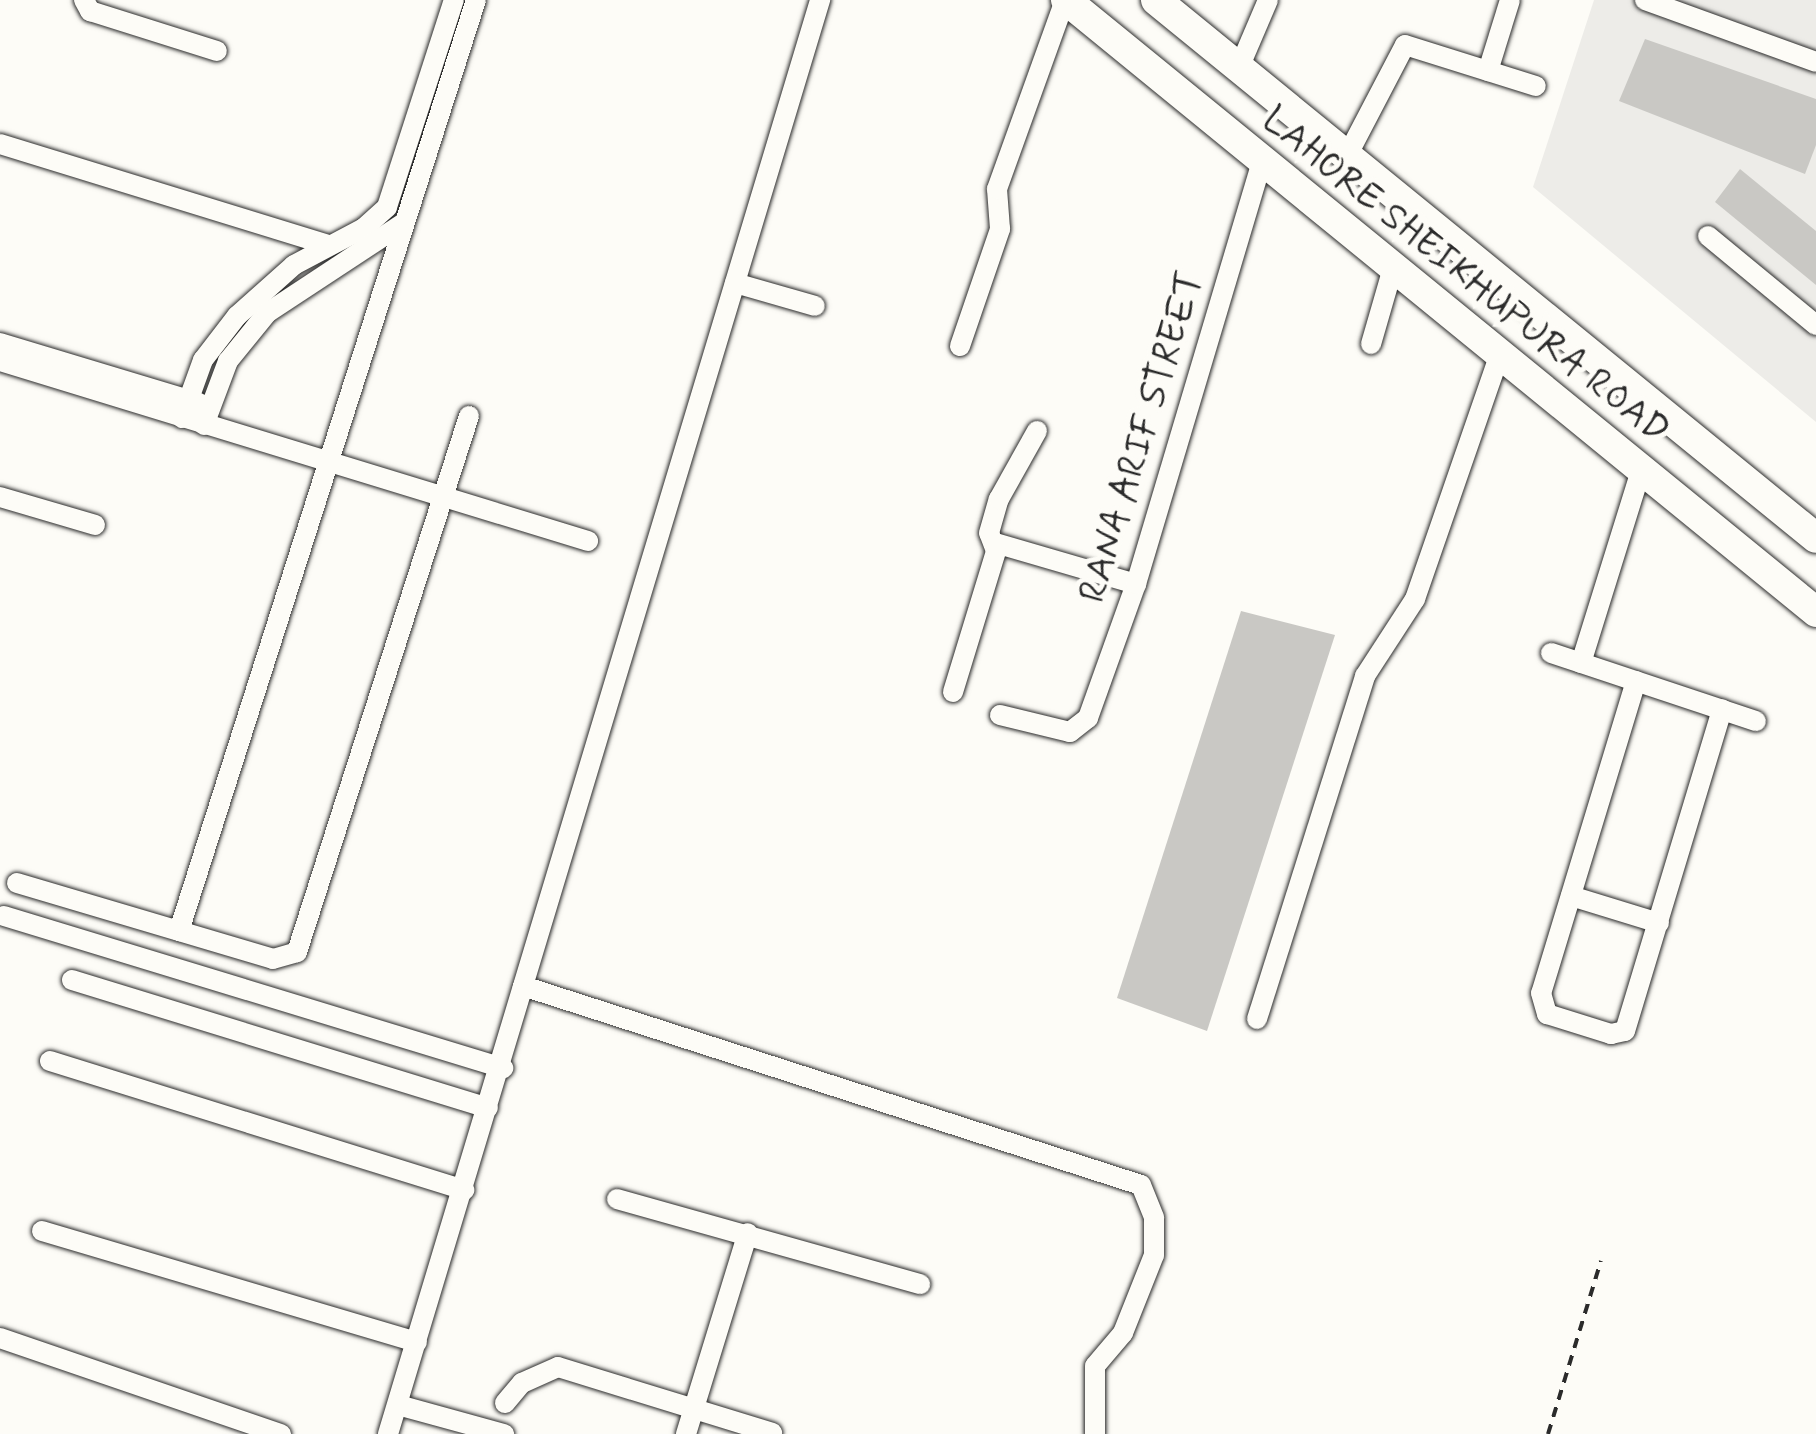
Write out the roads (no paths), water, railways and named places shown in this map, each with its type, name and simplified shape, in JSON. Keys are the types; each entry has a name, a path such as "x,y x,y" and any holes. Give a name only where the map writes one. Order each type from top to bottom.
{"highway":[{"name":"LAHORE SHEIKHUPURA ROAD","path":"1066,0 1816,612"},
{"name":"LAHORE SHEIKHUPURA ROAD","path":"1156,0 1179,10 1239,68 1816,538"},
{"path":"1430,298 1465,254"}],"street":[{"path":"84,0 90,11 217,50"},
{"path":"185,409 203,360 237,316 328,245 372,223 390,202 454,0"},
{"path":"179,932 476,0"},
{"path":"388,1434 503,1068 523,986 820,0"},
{"path":"960,346 1000,229 996,188 1066,0"},
{"path":"1239,68 1268,0"},
{"path":"1488,70 1510,0"},
{"path":"1645,0 1816,62"},
{"path":"1348,156 1387,91 1404,45 1536,86"},
{"path":"0,144 328,245"},
{"name":"RANA ARIF STREET","path":"1000,715 1070,732 1080,728 1136,584 1262,162"},
{"path":"207,416 228,362 267,313 312,278 383,241 405,220"},
{"path":"1708,236 1816,325"},
{"path":"1371,344 1394,268"},
{"path":"735,284 815,306"},
{"path":"0,343 328,462 588,541"},
{"path":"1257,1020 1365,676 1415,599 1500,352"},
{"path":"0,361 185,409"},
{"path":"17,882 278,960 302,946 469,416"},
{"path":"1037,432 1000,499 989,534 995,544 1136,584"},
{"path":"1581,663 1641,470"},
{"path":"0,497 95,525"},
{"path":"953,692 995,544"},
{"path":"1551,653 1756,720"},
{"path":"1636,681 1540,1005 1548,1014 1611,1034 1627,1029 1722,710"},
{"path":"1570,896 1659,923"},
{"path":"4,916 503,1068"},
{"path":"72,980 488,1108"},
{"path":"523,986 1141,1186 1154,1218 1154,1255 1123,1333 1095,1366 1095,1434"},
{"path":"50,1061 464,1190"},
{"path":"618,1199 920,1284"},
{"path":"42,1231 417,1342"},
{"path":"686,1434 748,1233"},
{"path":"0,1338 281,1434"},
{"path":"506,1403 522,1383 554,1367 772,1432"},
{"path":"398,1406 504,1434"}]}
